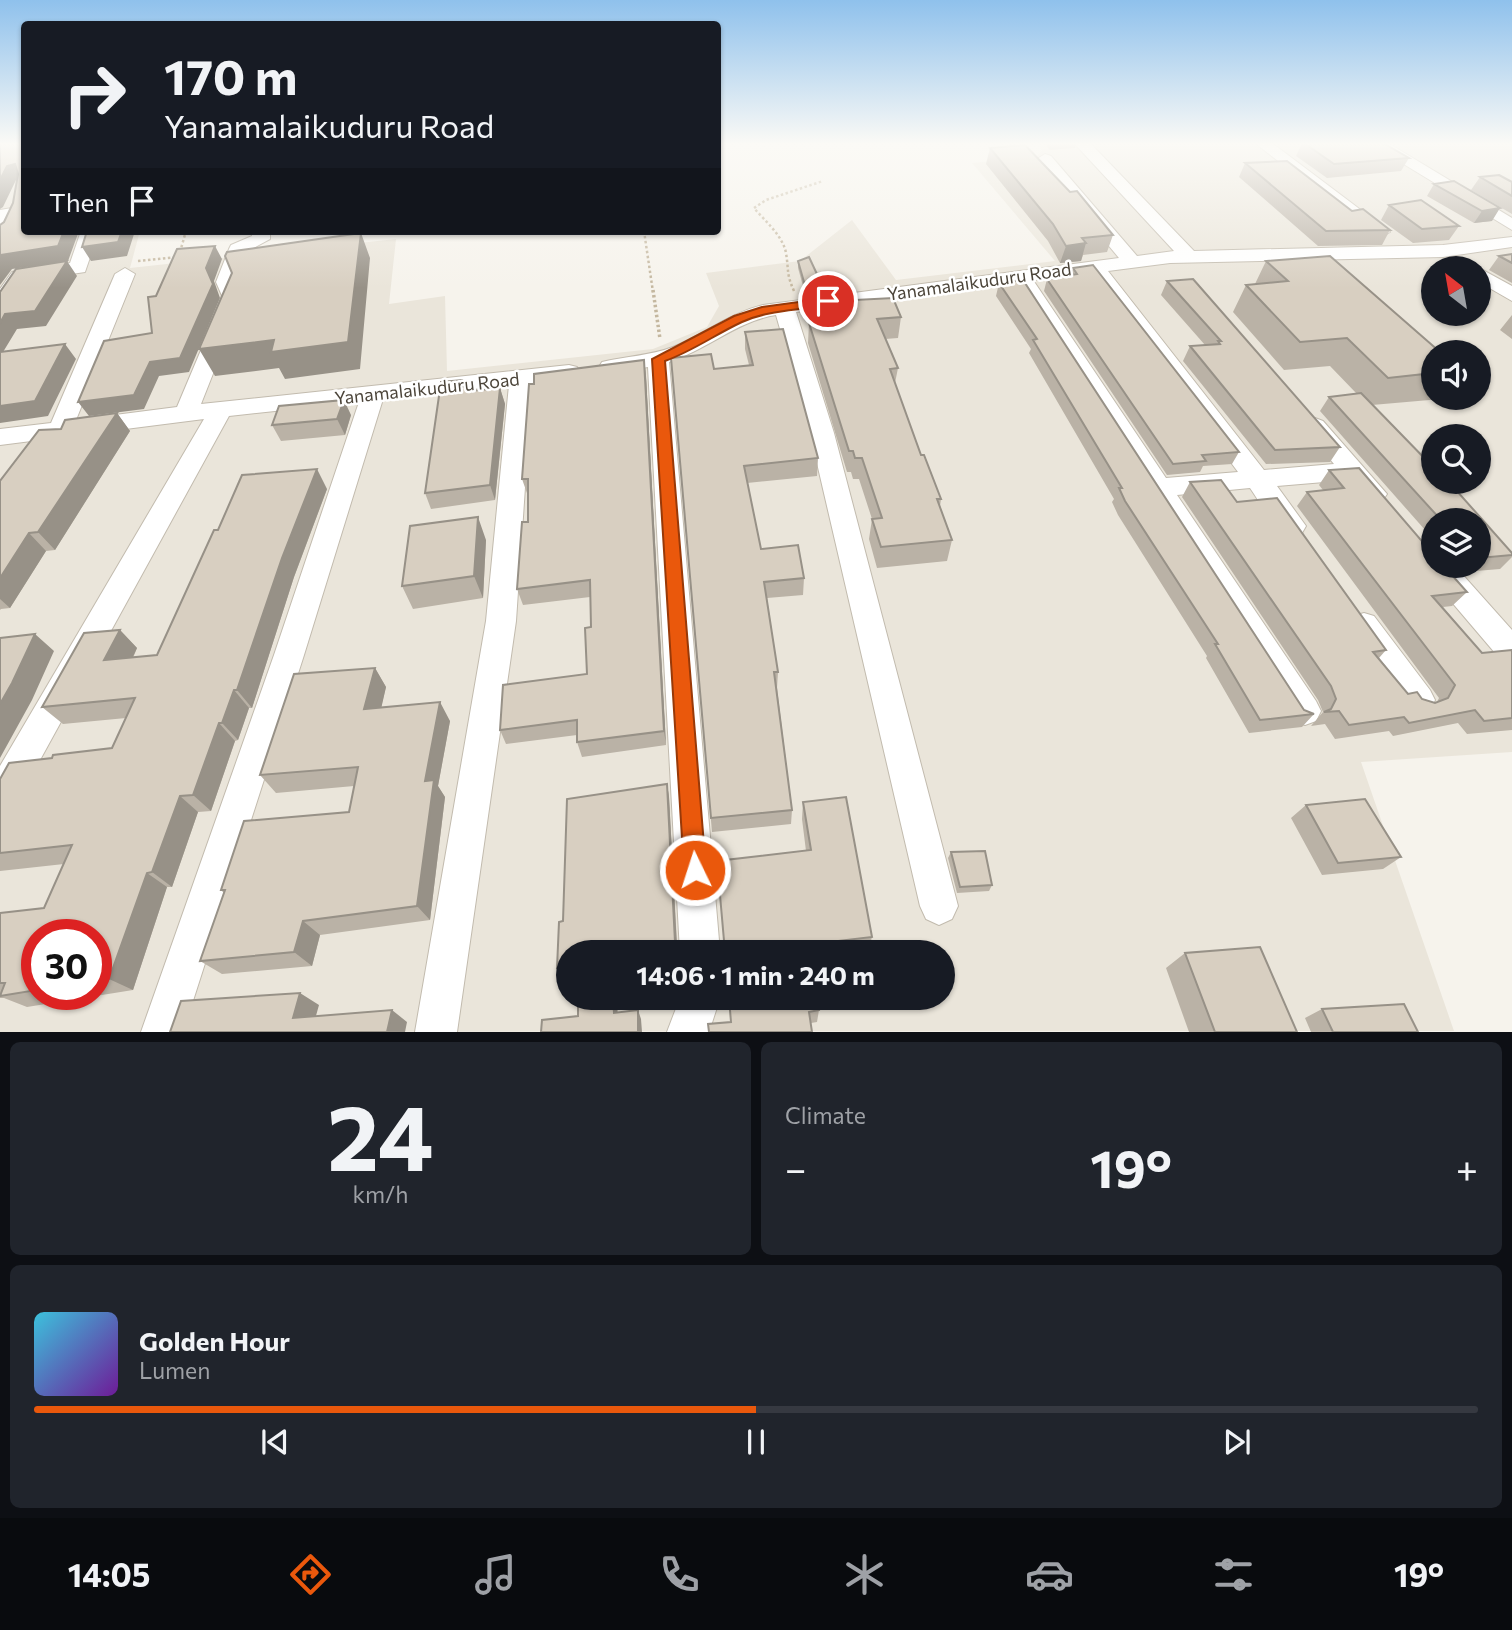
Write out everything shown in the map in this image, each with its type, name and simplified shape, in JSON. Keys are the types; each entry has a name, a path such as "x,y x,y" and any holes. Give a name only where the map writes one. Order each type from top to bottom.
{"street":[{"path":"1072,191 1132,261"},
{"path":"1122,191 1182,263"},
{"path":"1327,191 1408,252"},
{"path":"1456,191 1512,225"},
{"path":"0,239 6,214 20,194"},
{"path":"0,303 19,276 78,268 89,235"},
{"path":"186,413 233,298 226,282 238,249 261,239 261,235"},
{"name":"Yanamalaikuduru Road","path":"0,437 221,409 521,378 682,351 738,319 792,306 1094,265 1132,261 1182,263 1443,251 1512,242"},
{"path":"1443,251 1451,256"},
{"path":"1094,265 1260,479 1307,546"},
{"path":"28,460 55,430 125,274"},
{"path":"1020,275 1306,711"},
{"path":"1491,282 1512,295"},
{"path":"792,306 939,906"},
{"path":"660,353 699,940"},
{"path":"436,1031 500,621 521,378"},
{"path":"162,1031 289,655 373,393"},
{"path":"0,799 221,409"},
{"path":"1301,410 1389,511"},
{"path":"1160,487 1354,471"},
{"path":"1448,578 1512,651"},
{"path":"1347,601 1419,701"},
{"path":"688,1031 696,1010"}],"path":[{"path":"792,306 786,273 786,253 780,239 754,208 766,200 793,191"},
{"path":"179,257 185,235"},
{"path":"645,235 660,353"}],"shaded area":[{"path":"0,191 21,191 21,235 139,235 130,268 396,239 389,304 445,296 447,371 653,349 707,327 719,306 706,273 800,261 852,220 896,280 1055,261 996,191 1512,191 1512,752 1361,762 1454,1031 0,1032"}],"building":[{"path":"15,191 21,191 21,235 62,235 58,246 0,256 0,225 13,203"},
{"path":"1026,191 1077,191 1113,235 1082,238 1086,243 1066,246 1053,224"},
{"path":"1279,191 1326,191 1352,211 1363,209 1390,230 1326,231"},
{"path":"1447,191 1471,191 1500,208 1482,211"},
{"path":"1421,200 1459,226 1422,229 1389,205"},
{"path":"86,235 121,235 118,242 82,247"},
{"path":"361,235 348,342 271,352 274,340 199,349 232,273 225,256 227,252"},
{"path":"215,246 206,268 213,284 180,358 150,362 134,395 78,402 104,341 152,333 148,297 156,296 177,249"},
{"path":"1512,254 1512,263 1499,256"},
{"path":"1330,256 1426,340 1421,340 1421,374 1388,378 1347,338 1300,342 1246,285 1288,281 1266,261"},
{"path":"809,257 823,287 806,289 798,261"},
{"path":"67,261 35,311 5,314 0,323 0,292 16,269"},
{"path":"1093,265 1239,452 1202,455 1206,461 1173,464 1047,279 1077,274 1073,268"},
{"path":"1193,279 1340,447 1275,450 1190,346 1220,344 1218,341 1221,341 1167,281"},
{"path":"1023,280 1304,710 1314,714 1260,720 1215,644 1218,644 1125,501 1119,488 1122,488 1033,340 1037,339 999,283"},
{"path":"831,291 836,301 893,298 901,317 877,319 898,368 890,369 921,455 924,455 941,499 937,499 952,540 881,547 872,519 882,518 862,458 855,458 853,451 849,451 809,323 820,322 812,293"},
{"path":"783,329 818,458 744,466 761,549 798,545 804,578 764,582 778,672 774,672 792,810 711,818 671,358 711,354 714,369 753,365 745,332"},
{"path":"65,344 35,401 0,406 0,352"},
{"path":"644,360 664,731 577,742 577,720 500,730 503,685 587,674 585,628 591,627 590,580 517,589 522,522 528,522 528,479 522,479 529,384 534,384 534,374"},
{"path":"462,380 461,387 470,386 470,391 500,388 490,485 425,493 441,382"},
{"path":"1361,393 1421,455 1421,494 1460,494 1472,508 1430,508 1329,397"},
{"path":"344,400 337,419 272,425 279,406"},
{"path":"117,413 38,532 29,533 0,578 0,481 39,430 61,429 65,420"},
{"path":"1359,468 1421,540 1421,578 1455,578 1467,592 1432,596 1482,653 1512,650 1512,718 1484,721 1475,710 1409,723 1404,717 1349,725 1339,711 1324,712 1331,709 1336,699 1331,686 1190,482 1221,480 1237,502 1277,498 1386,650 1373,652 1408,694 1417,692 1422,699 1435,703 1448,698 1455,685 1307,492 1344,488 1329,470"},
{"path":"317,469 282,558 237,690 234,690 222,723 219,723 193,795 180,796 152,872 147,873 112,971 112,919 21,919 21,993 0,996 5,983 0,983 0,913 44,908 72,845 0,853 0,779 9,763 112,748 135,698 42,707 84,633 120,630 104,660 157,655 242,475"},
{"path":"478,517 474,576 402,586 410,526"},
{"path":"1491,529 1512,553 1491,557"},
{"path":"35,634 12,683 0,704 0,638"},
{"path":"375,668 364,709 440,702 425,781 434,780 417,906 303,921 294,952 200,961 225,890 221,890 244,821 349,812 358,767 260,775 294,674"},
{"path":"667,784 675,940 558,940 559,922 563,921 567,799"},
{"path":"846,797 872,937 846,940 724,940 717,861 811,850 803,802"},
{"path":"1365,799 1401,857 1338,863 1306,805"},
{"path":"985,851 992,885 960,887 951,852"},
{"path":"1260,947 1297,1032 1215,1032 1185,953"},
{"path":"300,993 293,1018 392,1010 387,1032 170,1032 181,1001"},
{"path":"1404,1004 1418,1032 1333,1032 1322,1009"},
{"path":"578,1010 614,1010 614,1013 638,1010 638,1032 541,1032 542,1020 578,1016"},
{"path":"730,1010 819,1010 809,1012 812,1032 709,1032 708,1024 731,1022"}],"route":[{"path":"695,870 659,359 682,351 738,319 762,311 828,301"}]}
